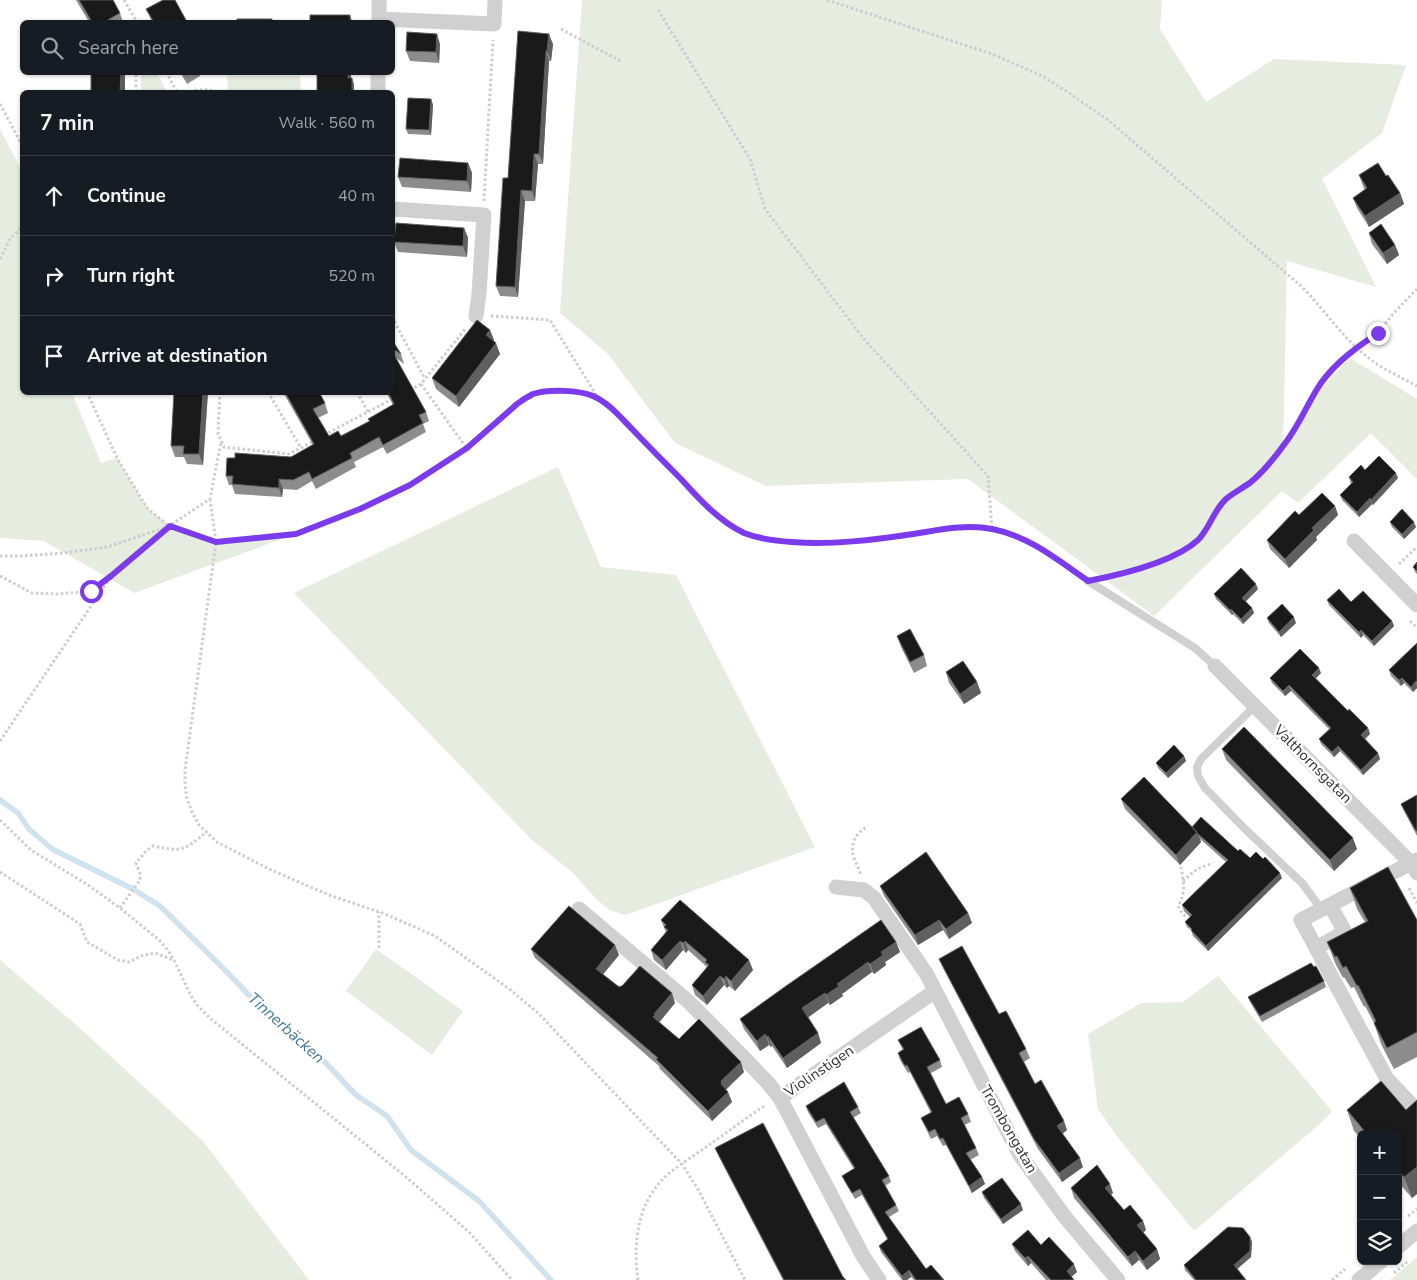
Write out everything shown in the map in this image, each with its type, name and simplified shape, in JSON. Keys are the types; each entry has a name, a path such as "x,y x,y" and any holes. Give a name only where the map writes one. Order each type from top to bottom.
{"street":[{"path":"379,0 379,20"},
{"path":"395,21 494,24 495,0"},
{"path":"378,75 378,90"},
{"path":"395,209 484,215 476,316"},
{"path":"1354,541 1417,605"},
{"name":"Valthornsgatan","path":"1215,666 1415,866 1302,920 1387,1079 1412,1105"},
{"path":"836,887 864,890 874,898 926,973 935,991"},
{"path":"1316,948 1345,932 1326,907"},
{"name":"Violinstigen","path":"579,909 689,1002 747,1060 780,1098 935,991"},
{"name":"Trombongatan","path":"935,991 1020,1155 1065,1217 1118,1280"},
{"path":"780,1098 863,1256 880,1280"},
{"path":"1402,1244 1417,1231"},
{"path":"1359,1280 1376,1265"}],"lane":[{"path":"1088,581 1194,648 1215,666"},
{"path":"1256,706 1202,758 1197,767 1198,776 1205,788 1244,828 1326,907"}],"path":[{"path":"124,0 136,20"},
{"path":"828,0 992,54 1040,75 1085,103 1108,120 1301,286 1356,348 1379,365 1417,386"},
{"path":"658,10 750,159 765,209 863,338 988,476 992,529"},
{"path":"484,215 494,24"},
{"path":"561,29 622,62"},
{"path":"136,75 136,90"},
{"path":"168,75 177,90"},
{"path":"196,90 211,90"},
{"path":"0,104 20,140"},
{"path":"0,259 10,239 20,229"},
{"path":"87,395 117,458 147,508 170,526 216,542 296,534 360,509 410,485 467,448 517,404 535,394 569,391 591,395 611,408 693,492 731,526 745,533 784,542 822,544 868,541 950,528 992,529 1023,539 1088,581 1119,575 1167,558 1186,549 1198,539 1208,527 1214,514 1226,500 1251,482 1275,457 1288,440 1322,382 1336,366 1356,348 1378,333 1417,289"},
{"path":"406,392 421,384 476,316 550,320 598,399"},
{"path":"395,327 425,379"},
{"path":"421,384 467,448"},
{"path":"220,395 218,434 224,447 289,454 398,396"},
{"path":"270,395 301,448"},
{"path":"359,395 368,412"},
{"path":"221,442 210,499 216,542 185,770 187,799 200,825 217,842 271,870 329,895 408,923 435,936 508,988 538,1013 682,1164 699,1191 745,1280"},
{"path":"0,576 32,593 58,594 91,591 170,526 210,499"},
{"path":"0,556 64,553 107,547 170,526"},
{"path":"0,741 111,576"},
{"path":"0,820 31,850 88,885 150,933 167,949 191,996 211,1019 406,1176 469,1232 512,1280"},
{"path":"858,889 861,880 854,859 854,844 859,832 868,826"},
{"path":"120,908 140,880 136,863 146,851 153,846 174,850 185,848 207,832"},
{"path":"1182,882 1197,869 1213,864"},
{"path":"1181,867 1184,892 1178,905 1180,911 1187,918"},
{"path":"0,872 80,924 87,942 118,960 129,962 141,956 155,953 174,960"},
{"path":"379,912 379,948"},
{"path":"638,1280 636,1245 643,1211 651,1194 663,1178 764,1106 780,1098"},
{"path":"1392,1275 1411,1259"}],"shaded area":[{"path":"582,0 1162,0 1160,29 1206,102 1274,59 1406,65 1382,133 1322,179 1376,287 1287,261 1283,451 1323,387 1350,358 1417,399 1417,479 1371,433 1298,503 1282,491 1154,616 968,479 766,486 675,443 607,353 560,313"},
{"path":"141,75 158,75 166,90 141,90"},
{"path":"227,76 300,76 301,90 228,90"},
{"path":"0,129 20,167 20,395 73,395 101,463 117,458 147,508 170,526 216,542 296,534 134,593 44,541 0,538"},
{"path":"558,467 601,567 676,575 815,847 634,912 624,915 610,910 597,900 572,872 532,840 294,593"},
{"path":"376,949 463,1011 432,1055 346,991"},
{"path":"0,960 81,1029 203,1141 309,1280 0,1280"},
{"path":"1218,976 1332,1111 1321,1123 1194,1231 1119,1139 1098,1109 1088,1034 1141,1003 1183,1002"},
{"path":"1417,1257 1417,1280 1390,1280"}],"building":[{"path":"79,0 113,0 120,13 108,20 91,20"},
{"path":"163,0 175,0 186,20 153,20 146,9"},
{"path":"310,15 350,15 350,20 310,20"},
{"path":"237,19 272,19 272,20"},
{"path":"518,31 549,34 546,51 539,154 534,154 532,191 521,190 515,287 496,286 503,178 508,178"},
{"path":"407,32 437,34 436,52 406,51"},
{"path":"91,75 121,75 120,90 91,90"},
{"path":"317,75 348,75 348,78 352,78 352,90 317,90"},
{"path":"408,98 431,99 429,130 406,129"},
{"path":"400,158 468,163 467,181 398,177"},
{"path":"1378,163 1400,193 1365,216 1353,198 1367,188 1359,175"},
{"path":"396,223 464,228 463,246 395,242"},
{"path":"1381,224 1395,245 1383,253 1369,233"},
{"path":"477,320 490,330 486,335 496,343 456,396 432,378"},
{"path":"395,345 401,354 395,350"},
{"path":"395,356 426,412 419,415 423,423 383,445 379,437 350,453 352,458 312,479 309,472 293,480 279,479 279,488 232,484 233,476 226,476 227,458 235,458 235,453 291,457 314,444 287,395 321,395 325,403 313,409 329,436 338,431 341,436 370,421 368,419 394,404 390,395 395,395"},
{"path":"174,395 203,395 199,454 183,454 184,446 171,446"},
{"path":"1379,456 1396,473 1357,512 1340,495 1353,482 1349,477 1361,465 1365,470"},
{"path":"1322,493 1335,506 1312,528 1314,530 1285,559 1267,540 1295,511 1299,515"},
{"path":"1402,509 1414,522 1402,534 1390,522"},
{"path":"1417,562 1417,571 1413,567"},
{"path":"1241,568 1256,584 1242,598 1252,608 1241,619 1214,594"},
{"path":"1339,589 1351,602 1363,591 1392,621 1372,641 1361,630 1359,632 1327,600"},
{"path":"1282,604 1294,617 1279,632 1267,618"},
{"path":"910,629 924,655 910,662 897,636"},
{"path":"1417,643 1417,682 1411,687 1402,678 1399,680 1389,670"},
{"path":"1300,649 1319,668 1312,675 1368,728 1361,735 1378,753 1361,770 1338,746 1332,752 1319,739 1331,728 1289,685 1283,691 1270,678"},
{"path":"963,661 977,682 960,694 946,672"},
{"path":"1244,727 1353,838 1330,860 1222,749"},
{"path":"1174,745 1184,756 1166,773 1156,763"},
{"path":"1144,777 1197,832 1176,855 1121,799"},
{"path":"1417,795 1417,831 1416,831 1401,804"},
{"path":"1201,817 1238,851 1240,849 1250,858 1256,852 1263,859 1265,857 1280,873 1206,946 1185,922 1192,915 1182,905 1228,860 1192,827"},
{"path":"926,852 968,913 946,929 939,920 915,935 880,886"},
{"path":"1388,867 1417,920 1417,1032 1387,1048 1358,985 1346,966 1343,968 1337,956 1335,957 1327,942 1368,921 1350,888"},
{"path":"680,900 749,960 731,981 726,976 724,979 720,976 703,996 692,985 709,965 705,962 707,960 685,941 683,943 680,941 662,960 651,950 668,930 664,927 666,925 661,920"},
{"path":"569,906 615,945 596,969 619,987 640,966 672,993 653,1017 679,1039 699,1019 741,1062 721,1081 721,1084 728,1092 708,1111 656,1059 658,1058 531,949"},
{"path":"881,920 896,942 881,952 883,955 870,964 868,962 837,984 839,986 802,1008 818,1033 783,1058 765,1034 757,1041 740,1019"},
{"path":"962,946 999,1014 1006,1011 1026,1049 1019,1053 1035,1084 1041,1080 1064,1121 1057,1126 1080,1158 1059,1173 1034,1139 939,959"},
{"path":"1311,963 1314,967 1316,966 1324,981 1260,1016 1248,997"},
{"path":"921,1027 940,1060 927,1067 946,1104 959,1097 968,1114 961,1118 976,1148 966,1153 982,1177 969,1186 943,1138 940,1139 935,1129 929,1132 921,1118 932,1112 907,1065 905,1066 898,1053 904,1049 898,1040"},
{"path":"1381,1081 1406,1110 1417,1100 1417,1167 1404,1177 1402,1175 1402,1130 1364,1130 1347,1110"},
{"path":"844,1082 858,1107 850,1112 889,1176 882,1180 896,1205 885,1212 926,1269 931,1265 944,1280 916,1280 909,1270 902,1276 879,1246 888,1239 860,1189 852,1193 842,1176 855,1168 824,1118 816,1122 806,1106"},
{"path":"763,1123 846,1280 784,1280 715,1148"},
{"path":"1097,1165 1110,1184 1105,1188 1124,1210 1130,1205 1143,1221 1137,1225 1157,1249 1143,1261 1135,1251 1128,1257 1071,1188"},
{"path":"1002,1178 1021,1204 1001,1219 982,1192"},
{"path":"1228,1227 1243,1228 1250,1237 1250,1251 1234,1265 1246,1280 1196,1280 1184,1265"},
{"path":"1028,1230 1041,1245 1049,1237 1074,1264 1067,1271 1074,1280 1051,1280 1028,1256 1025,1258 1012,1244"}],"waterway":[{"name":"Tinnerbäcken","path":"0,800 18,813 29,829 52,849 131,888 160,906 268,1015 305,1041 356,1095 387,1116 411,1150 479,1201 551,1280"}],"route":[{"path":"91,591 170,526 216,542 296,534 360,509 410,485 467,448 525,398 547,392 569,391 591,395 611,408 693,492 731,526 745,533 784,542 813,544 868,541 950,528 992,529 1023,539 1088,581 1119,575 1167,558 1186,549 1198,539 1208,527 1219,506 1251,482 1280,451 1322,382 1356,348 1378,333"}]}
